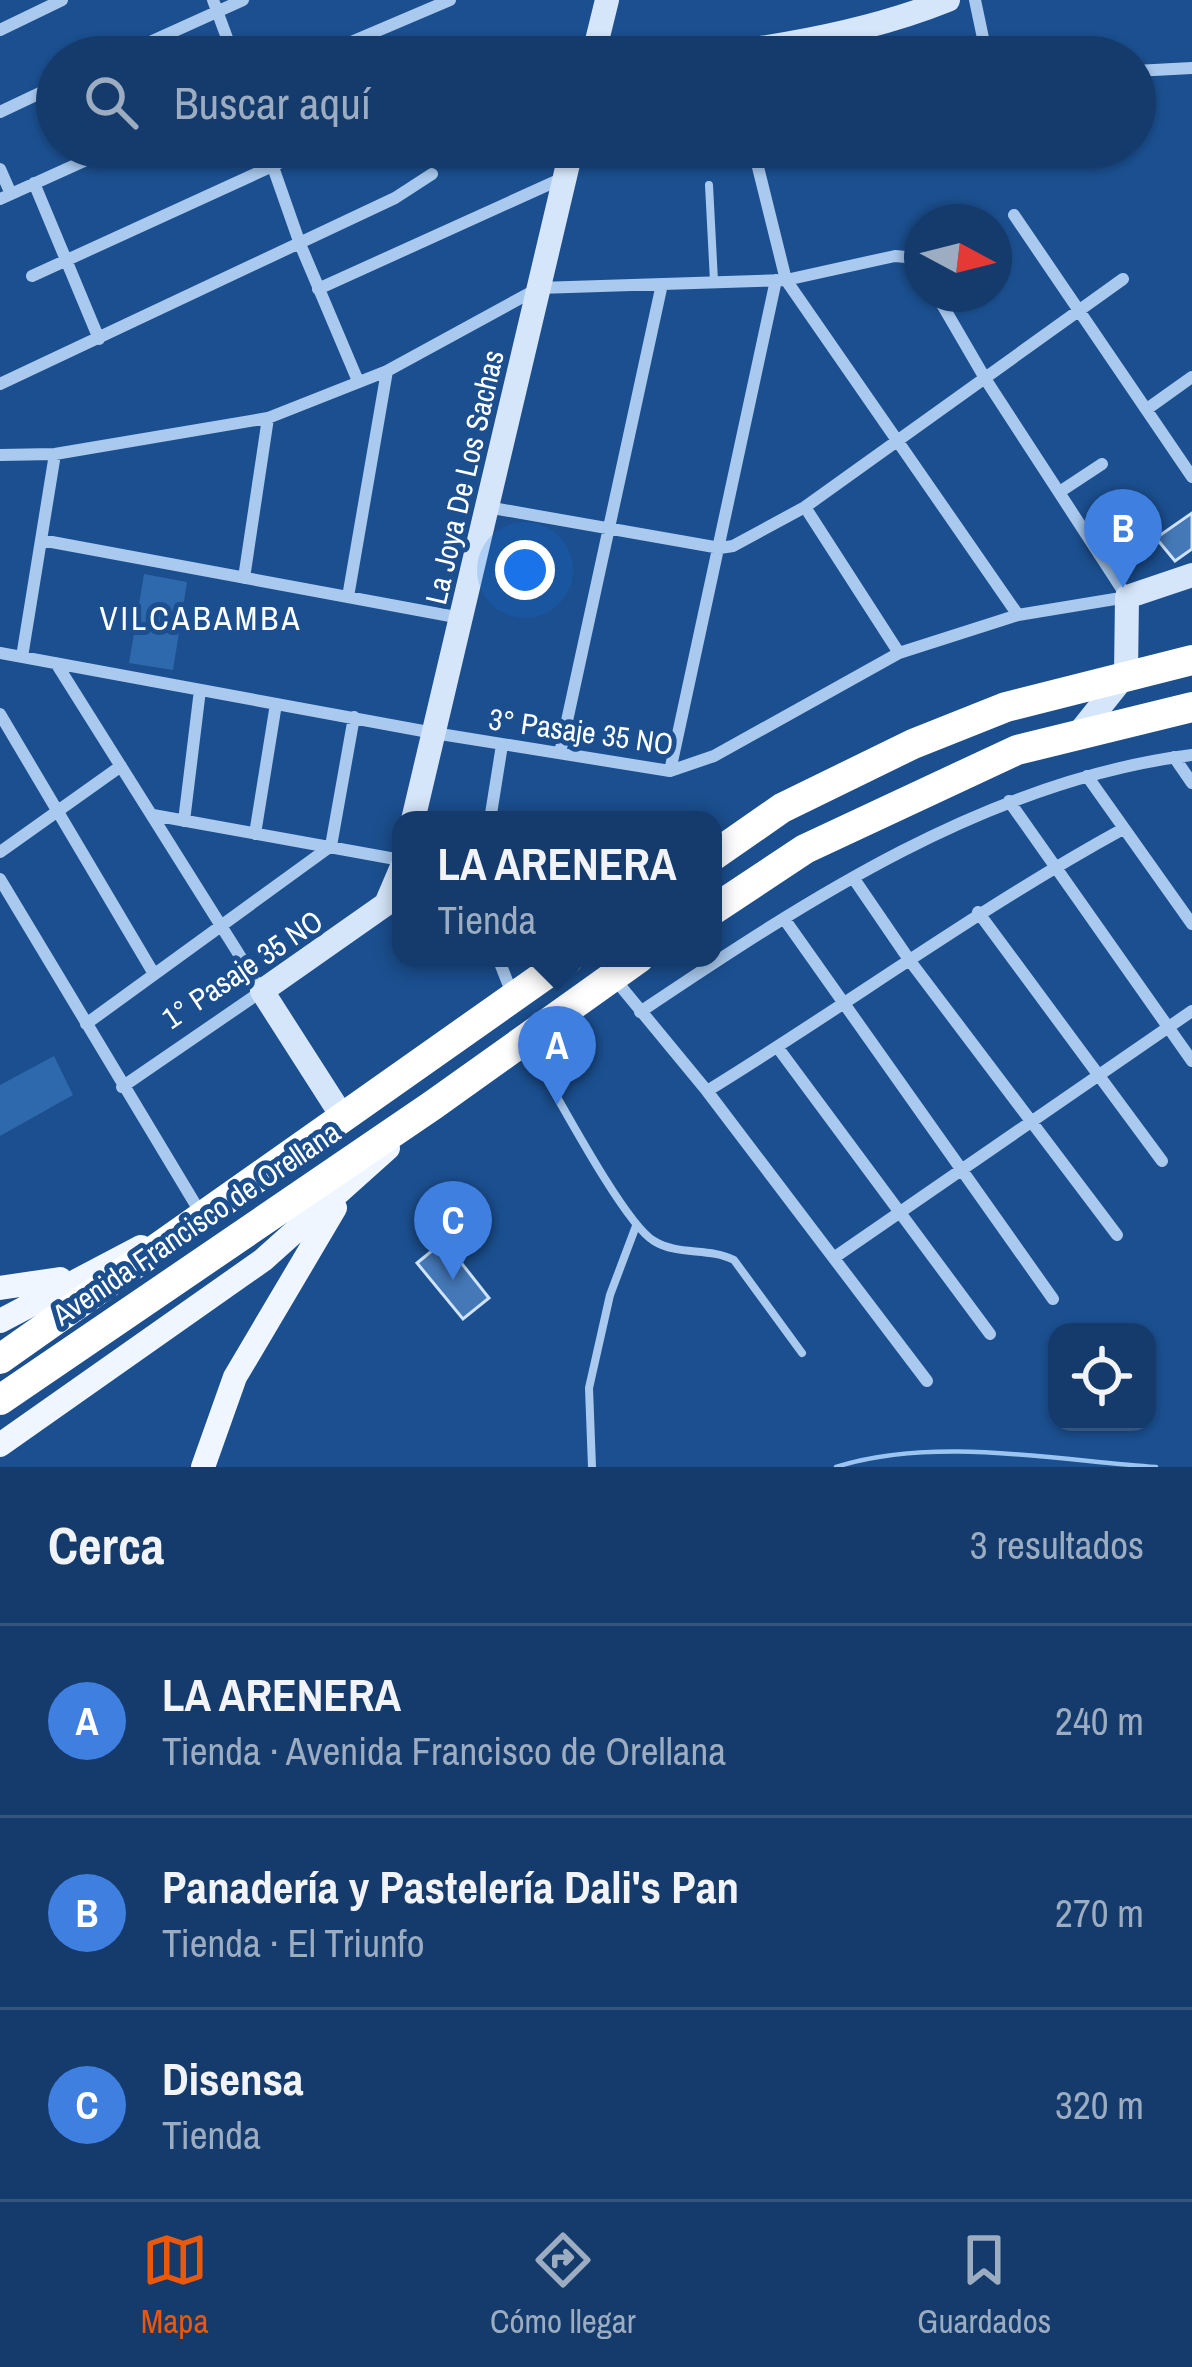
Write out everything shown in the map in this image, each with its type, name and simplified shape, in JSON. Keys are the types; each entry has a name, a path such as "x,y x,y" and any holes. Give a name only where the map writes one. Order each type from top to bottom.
{"highway":[{"path":"722,850 782,808 913,744 1006,707 1192,660"},
{"path":"722,904 824,840 1017,750 1192,707"},
{"name":"Avenida Francisco de Orellana","path":"0,1359 556,967"},
{"name":"Avenida Francisco de Orellana","path":"0,1400 433,1105 626,967"}],"main road":[{"name":"Avenida Francisco de Orellana","path":"0,1445 263,1260 433,1105"},
{"path":"203,1467 218,1418 256,1337 349,1186"},
{"name":"Avenida Francisco de Orellana","path":"0,1322 92,1270 203,1218"},
{"path":"0,1288 92,1270"}],"street":[{"path":"0,30 62,0"},
{"path":"157,36 215,5 243,0"},
{"path":"365,36 450,0"},
{"path":"598,36 607,0"},
{"path":"804,36 949,0"},
{"path":"975,0 983,36"},
{"path":"215,5 226,36"},
{"path":"1156,70 1192,68"},
{"path":"0,112 36,95"},
{"path":"0,169 6,196 68,168"},
{"path":"32,276 269,168"},
{"path":"274,168 358,381"},
{"name":"La Joya De Los Sachas","path":"415,811 567,168"},
{"path":"670,771 781,280 757,168"},
{"path":"0,384 395,198 432,174"},
{"path":"318,289 565,177"},
{"path":"34,183 99,339"},
{"path":"1014,215 1192,477"},
{"path":"0,455 55,454 268,418 387,371 539,288 781,280 895,256 904,260"},
{"path":"488,507 720,548 733,546 805,507 1123,279"},
{"path":"781,280 900,440 1018,615"},
{"path":"560,753 662,284"},
{"path":"947,312 1127,597 1126,674 1079,733"},
{"path":"348,597 387,371"},
{"path":"1147,409 1192,377"},
{"path":"244,578 268,418"},
{"path":"22,657 55,454"},
{"path":"1061,491 1102,464"},
{"path":"805,507 899,653"},
{"path":"41,540 461,618"},
{"path":"1127,597 1192,574"},
{"name":"3° Pasaje 35 NO","path":"0,653 670,771 714,756 899,653 1018,615 1127,597"},
{"path":"56,663 342,1116"},
{"path":"184,821 200,690"},
{"path":"255,834 276,704"},
{"path":"0,714 154,974"},
{"path":"86,1024 331,846 354,717"},
{"path":"491,811 502,745"},
{"path":"722,960 854,879 1009,801 1087,776 1192,755"},
{"path":"1174,757 1192,783"},
{"path":"0,852 122,766"},
{"path":"1087,776 1192,924"},
{"path":"1009,801 1192,1061"},
{"path":"153,815 392,858"},
{"path":"707,1091 846,1005 978,912 1123,829"},
{"path":"0,879 203,1218"},
{"path":"854,879 1028,1121 1118,1235"},
{"name":"1° Pasaje 35 NO","path":"122,1087 373,916 392,897"},
{"path":"978,912 1162,1161"},
{"path":"785,920 1053,1299"},
{"path":"501,967 513,997"},
{"path":"640,1012 711,967"},
{"path":"612,976 707,1091 926,1381"},
{"path":"835,1257 1192,1011"},
{"path":"778,1048 990,1334"}],"lane":[{"path":"710,185 714,283"},
{"path":"524,1040 636,1226 668,1247 734,1260 802,1354"},
{"path":"592,1467 589,1388 610,1295 636,1226"}],"shaded area":[{"path":"144,574 187,582 173,670 129,663"},
{"path":"54,1056 73,1095 0,1136 0,1085"}],"building":[{"path":"1192,513 1192,549 1175,561 1156,538"},
{"path":"444,1241 489,1298 463,1319 417,1263"}],"waterway":[{"path":"836,1467 873,1458 953,1452 1156,1467"}],"place":[{"name":"Panadería y Pastelería Dali's Pan","path":"1123,588"},
{"name":"LA ARENERA","path":"557,1105"},
{"name":"Disensa","path":"453,1280"}],"district":[{"name":"VILCABAMBA","path":"201,618"}]}
